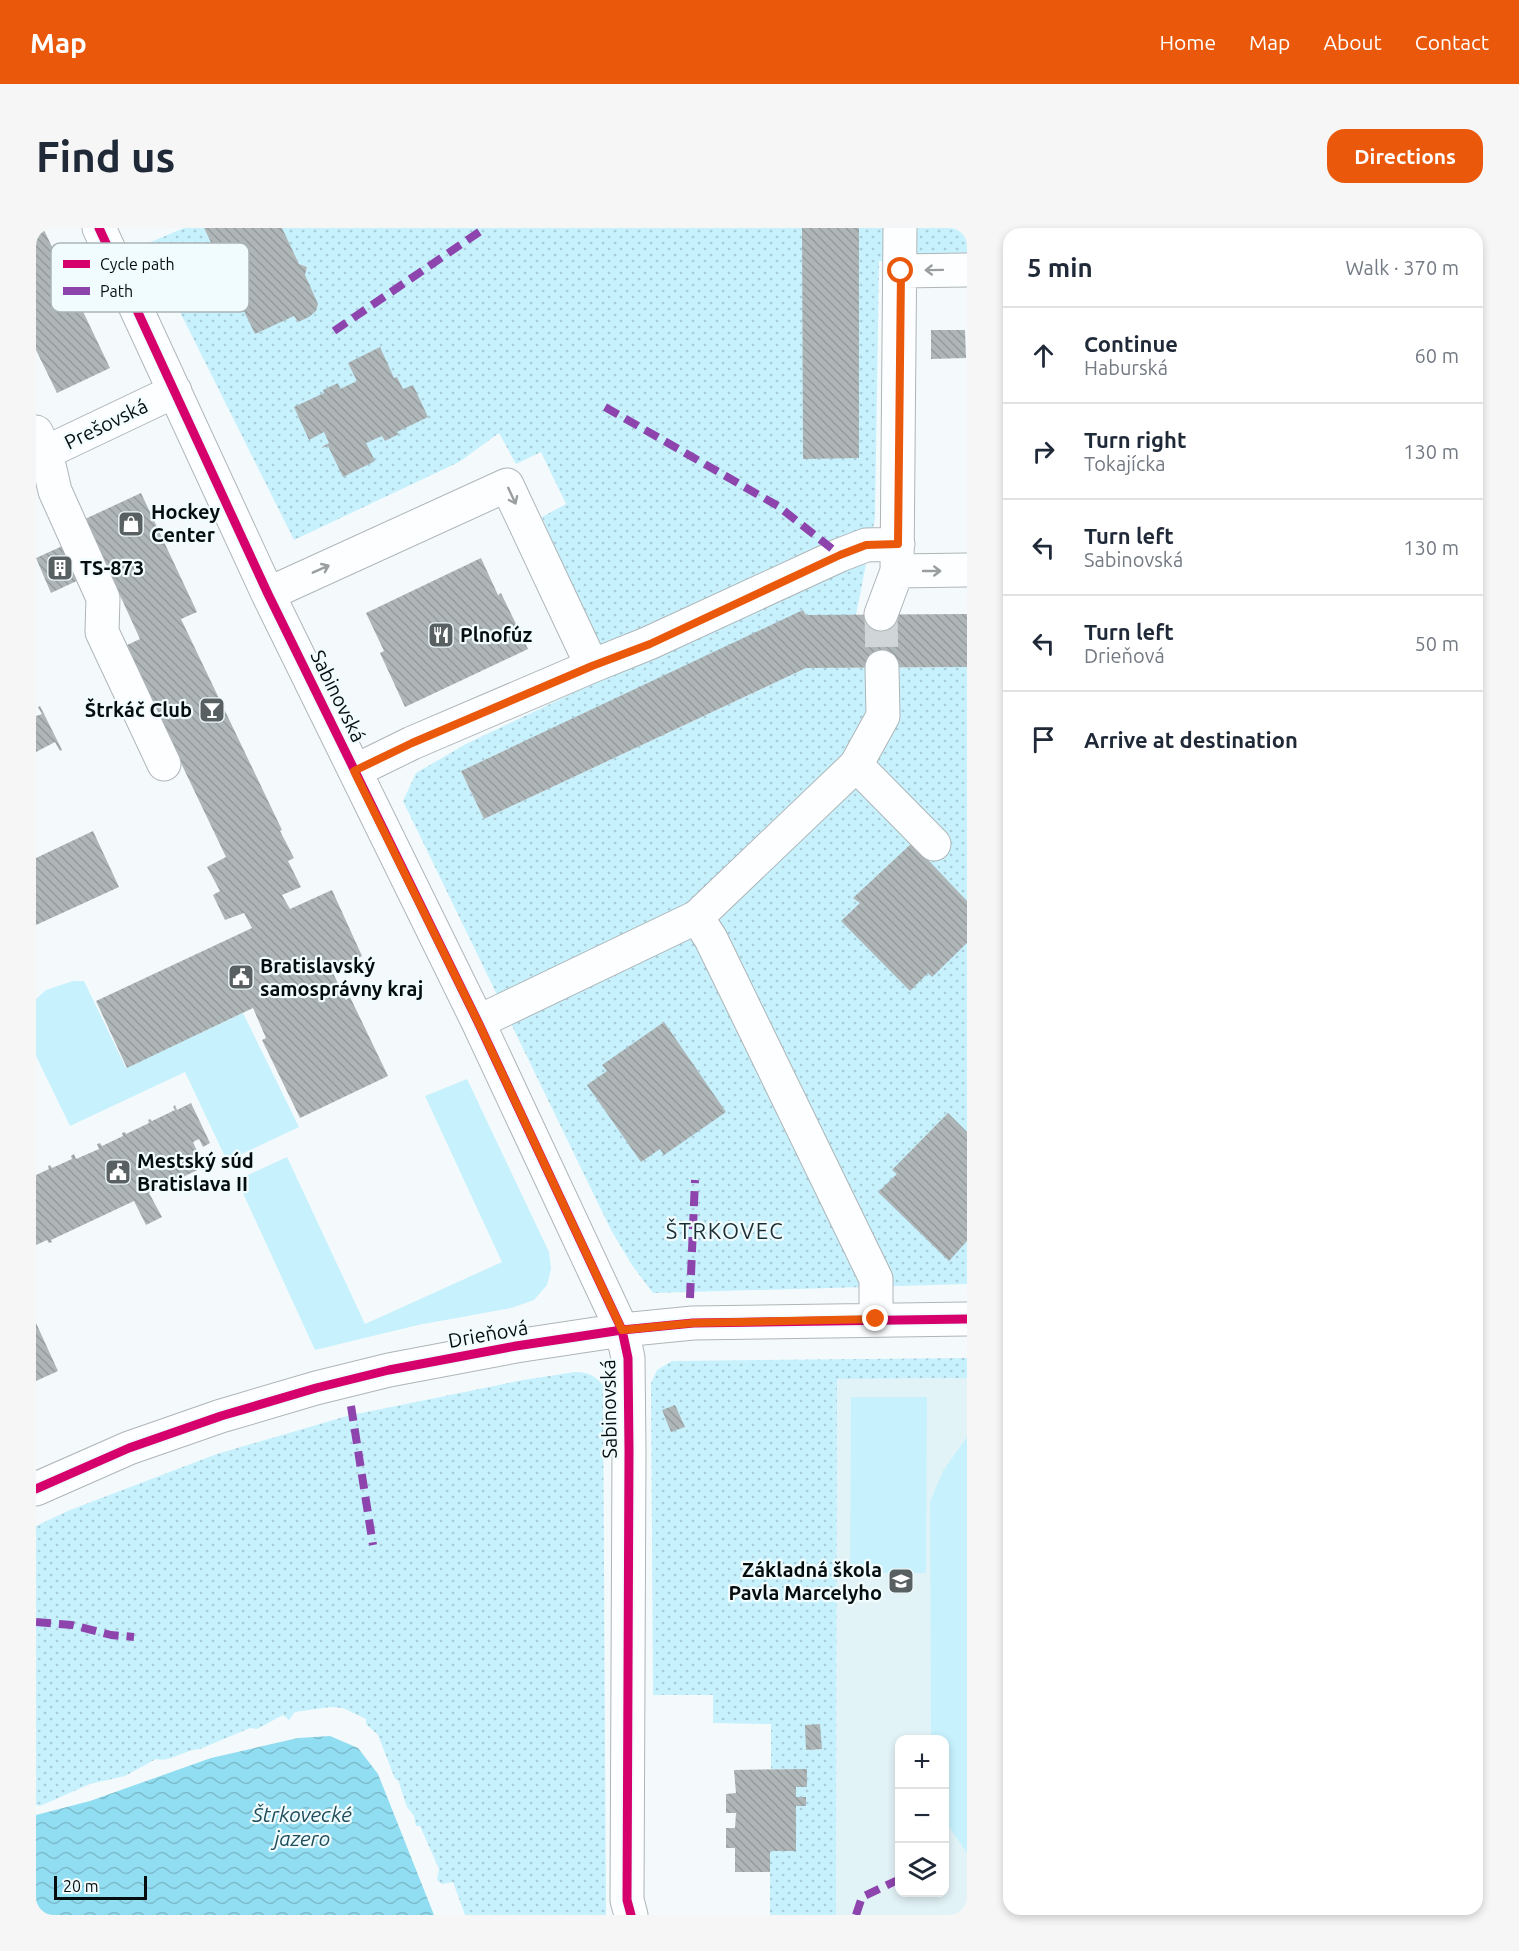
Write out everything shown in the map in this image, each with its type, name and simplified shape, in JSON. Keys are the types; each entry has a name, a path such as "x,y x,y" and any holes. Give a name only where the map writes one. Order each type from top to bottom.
{"street":[{"name":"Sabinovská","path":"99,228 106,243"},
{"path":"881,614 897,558 900,228"},
{"path":"901,271 967,270"},
{"name":"Sabinovská","path":"138,312 268,594 478,1022 622,1330 628,1358 627,1900 631,1915"},
{"name":"Prešovská","path":"39,447 175,391"},
{"path":"39,447 55,491 103,598 102,632 164,764"},
{"path":"268,594 507,485 592,666"},
{"path":"354,771 412,743 592,666 650,644 866,545 897,558 967,570"},
{"path":"478,1022 697,917 856,765 884,716 882,667"},
{"path":"856,765 934,844"},
{"path":"697,917 711,939 876,1279 876,1319"},
{"name":"Drieňová","path":"36,1489 129,1448 221,1416 316,1388 389,1370 516,1346 622,1330 693,1323 967,1319"}],"shaded area":[{"path":"184,228 204,228 211,243 148,243"},
{"path":"281,228 967,228 967,259 879,261 875,518 856,615 806,615 803,611 461,771 484,819 806,668 967,667 967,1284 653,1293 632,1265 611,1230 403,801 416,773 466,744 609,676 542,517 566,504 541,452 516,464 499,433 459,462 294,540 180,312 249,312 249,303 294,316 298,322 316,311 305,275 307,267 299,264"},
{"path":"73,981 84,981 126,1068 243,1013 299,1127 227,1161 185,1072 70,1126 36,1056 36,999 46,990"},
{"path":"467,1079 549,1252 551,1269 547,1285 534,1300 511,1308 418,1325 315,1350 237,1180 287,1157 365,1324 502,1262 425,1096"},
{"path":"967,1358 967,1378 837,1379 836,1915 770,1915 770,1851 796,1851 796,1787 807,1787 806,1769 771,1769 771,1724 713,1723 713,1695 653,1695 651,1383 657,1370 672,1361"},
{"path":"575,1372 590,1375 603,1385 606,1915 465,1915 453,1882 442,1884 437,1880 439,1869 420,1826 416,1826 414,1816 407,1807 378,1735 366,1724 366,1719 343,1708 330,1707 295,1712 289,1720 283,1715 257,1729 250,1728 173,1758 156,1759 125,1776 90,1784 40,1806 36,1805 36,1526 70,1510 217,1454 347,1416 523,1380"},
{"name":"Základná škola Pavla Marcelyho","path":"967,1378 967,1915 836,1915 837,1379"},
{"path":"851,1397 927,1397 926,1573 850,1573"},
{"path":"967,1437 967,1853 949,1827 949,1735 931,1735 930,1502 943,1471"}],"water":[{"name":"Štrkovecké jazero","path":"330,1736 358,1748 378,1774 434,1915 36,1915 36,1815 90,1801 211,1758 298,1738"}],"building":[{"path":"36,228 43,228 51,245 51,312 83,312 110,368 57,393 36,350"},
{"path":"204,228 282,228 299,264 307,267 305,275 318,304 316,311 298,322 294,316 255,334 244,312 249,312 249,243 211,243"},
{"path":"802,228 859,228 859,458 803,459"},
{"path":"931,330 965,330 966,358 931,359"},
{"path":"380,347 394,378 397,377 403,389 413,385 428,417 397,432 399,434 385,441 382,436 366,443 375,461 343,477 328,446 322,448 329,443 324,432 309,440 294,407 324,393 323,390 338,383 340,389 357,381 348,363"},
{"name":"Bratislavský samosprávny kraj","path":"141,493 197,612 181,619 294,858 288,861 301,887 282,895 290,909 332,890 362,956 332,971 346,1000 350,997 388,1076 300,1118 262,1040 266,1038 253,1008 127,1068 96,1001 252,928 244,913 225,920 213,895 220,891 207,867 226,857 125,646 140,639 85,519"},
{"name":"TS-873","path":"69,543 85,577 51,593 36,558"},
{"path":"481,558 498,595 501,593 528,649 405,707 380,653 384,651 366,613"},
{"path":"803,610 806,615 967,614 967,667 806,668 484,819 461,771"},
{"path":"40,706 62,750 60,751 55,742 36,752 36,716 42,714 38,707"},
{"path":"93,831 119,887 36,925 36,858"},
{"path":"912,843 967,901 967,943 932,977 928,973 910,991 841,921 860,903 853,898"},
{"path":"664,1022 726,1112 664,1155 660,1149 641,1162 587,1085 607,1071 602,1065"},
{"name":"Mestský súd Bratislava II","path":"191,1103 210,1143 203,1147 199,1139 193,1142 204,1167 149,1193 162,1217 146,1225 134,1201 51,1240 52,1242 49,1243 47,1240 36,1245 36,1175 49,1169 50,1165 52,1168 72,1159 71,1156 74,1154 76,1159 99,1149 97,1144 100,1143 102,1146 123,1136 122,1133 126,1134 149,1123 150,1119 152,1121 175,1110 173,1107 175,1105 177,1110"},
{"path":"948,1113 967,1132 967,1241 949,1261 878,1192 897,1174 892,1170"},
{"path":"36,1323 58,1371 36,1381"},
{"path":"675,1405 685,1427 671,1432 662,1410"},
{"path":"820,1724 822,1749 806,1750 805,1725"},
{"path":"807,1769 807,1787 796,1787 796,1797 806,1797 806,1806 796,1806 796,1851 770,1851 770,1872 735,1872 735,1848 726,1848 726,1828 735,1828 736,1813 726,1813 726,1794 736,1793 734,1770"}],"tunnel":[{"path":"881,614 882,667"}],"marked path":[{"path":"334,331 485,228"},
{"path":"605,407 778,506 840,555"},
{"path":"690,1298 695,1180"},
{"path":"351,1406 373,1545"},
{"path":"36,1622 72,1625 111,1635 134,1637"},
{"path":"856,1915 862,1897 895,1881"}],"cycle path":[{"path":"99,228 106,243"},
{"path":"138,312 268,594 478,1022 622,1330 628,1358 627,1900 631,1915"},
{"path":"36,1489 129,1448 221,1416 316,1388 389,1370 516,1346 622,1330 693,1323 967,1319"}],"place":[{"name":"Hockey Center","path":"131,524"},
{"name":"TS-873","path":"60,568"},
{"name":"Plnofúz","path":"441,635"},
{"name":"Štrkáč Club","path":"212,710"},
{"name":"Bratislavský samosprávny kraj","path":"241,977"},
{"name":"Mestský súd Bratislava II","path":"118,1172"},
{"name":"Základná škola Pavla Marcelyho","path":"901,1581"}],"district":[{"name":"ŠTRKOVEC","path":"725,1231"}],"route":[{"path":"876,1319 693,1323 622,1330 478,1022 354,771 412,743 592,666 650,644 840,555 866,545 898,544 901,271"}]}
